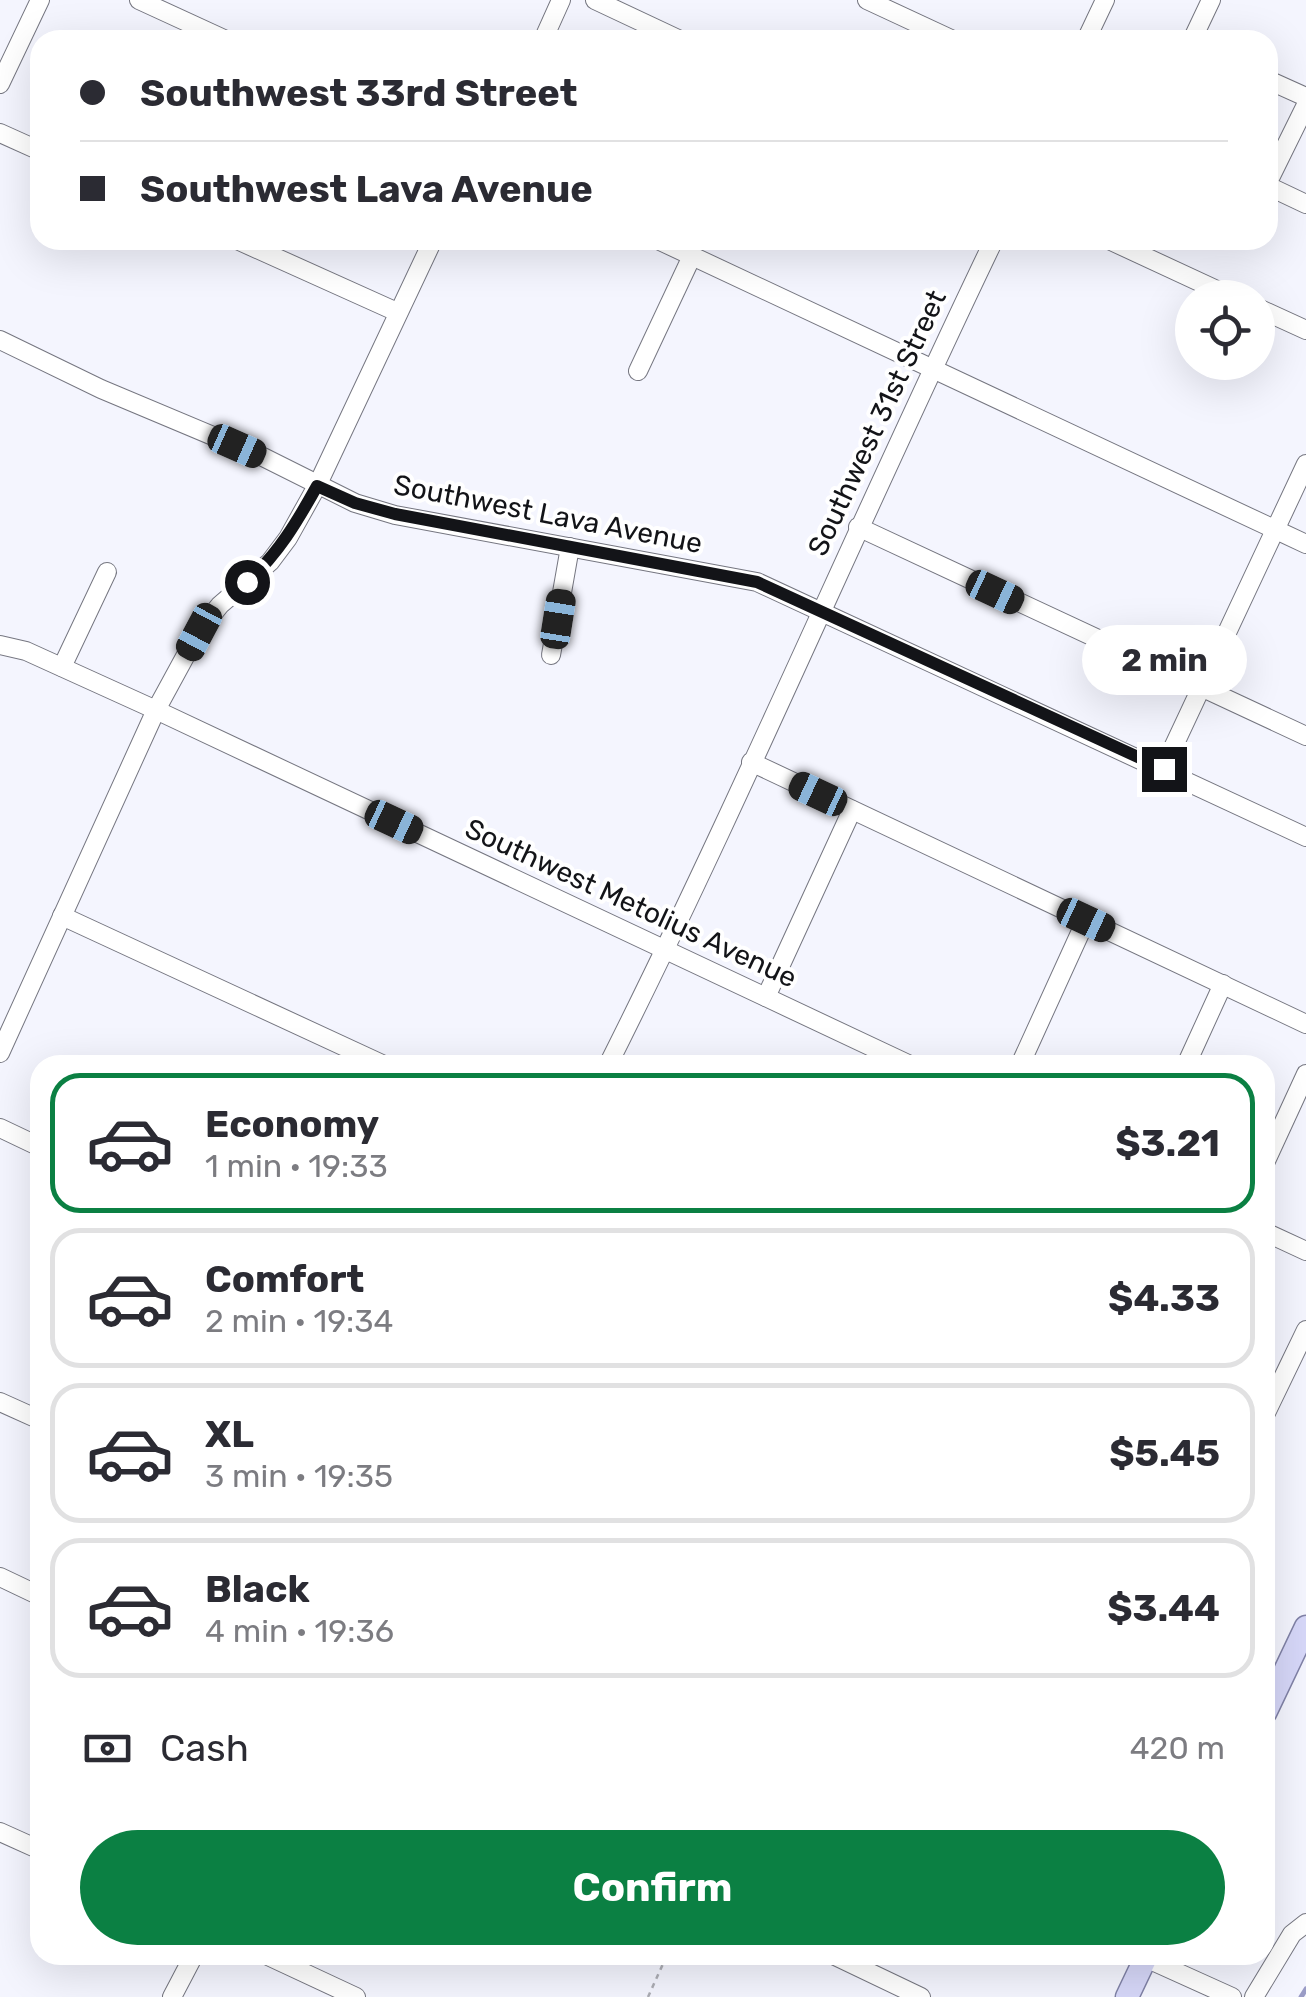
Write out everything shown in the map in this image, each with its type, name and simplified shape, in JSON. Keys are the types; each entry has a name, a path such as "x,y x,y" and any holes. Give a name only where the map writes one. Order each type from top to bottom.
{"main road":[{"path":"1275,1692 1306,1627"},
{"path":"1126,1997 1139,1965"}],"street":[{"path":"0,84 40,0"},
{"path":"138,0 204,30"},
{"path":"548,30 561,0"},
{"path":"595,0 659,30"},
{"path":"866,0 931,30"},
{"path":"1091,30 1105,0"},
{"path":"1197,30 1211,0"},
{"path":"1278,86 1306,101 1278,162"},
{"path":"0,133 30,146"},
{"path":"1278,189 1306,204"},
{"path":"260,250 397,312"},
{"path":"0,1053 156,710 199,632 220,605 270,562 317,486 428,250"},
{"path":"679,250 1306,544"},
{"name":"Southwest 31st Street","path":"613,1055 666,949 989,250"},
{"path":"1131,250 1195,280"},
{"path":"638,371 692,256"},
{"path":"1275,316 1306,330"},
{"name":"Southwest Lava Avenue","path":"3,348 263,458 355,503 395,514 757,582 1306,837"},
{"path":"1164,769 1306,464"},
{"path":"858,527 1306,736"},
{"path":"551,655 570,546"},
{"path":"62,667 107,572"},
{"name":"Southwest Metolius Avenue","path":"0,644 156,710 889,1055"},
{"path":"750,762 1306,1024"},
{"path":"766,997 852,810"},
{"path":"62,916 362,1055"},
{"path":"1025,1055 1086,920"},
{"path":"1190,1055 1222,984"},
{"path":"1275,1141 1306,1074"},
{"path":"0,1128 30,1142"},
{"path":"1275,1237 1306,1251"},
{"path":"1275,1394 1306,1330"},
{"path":"0,1402 30,1416"},
{"path":"0,1577 30,1591"},
{"path":"0,1832 30,1846"},
{"path":"1275,1962 1292,1934 1306,1923"},
{"path":"172,1997 189,1965"},
{"path":"287,1965 356,1997"},
{"path":"853,1965 921,1997"},
{"path":"1163,1965 1232,1997"},
{"path":"1254,1997 1273,1965"}],"path":[{"path":"648,1997 662,1965"}],"waterway":[{"path":"1301,1997 1306,1989"}],"route":[{"path":"247,582 270,562 288,538 317,486 355,503 395,514 757,582 1164,769"}]}
